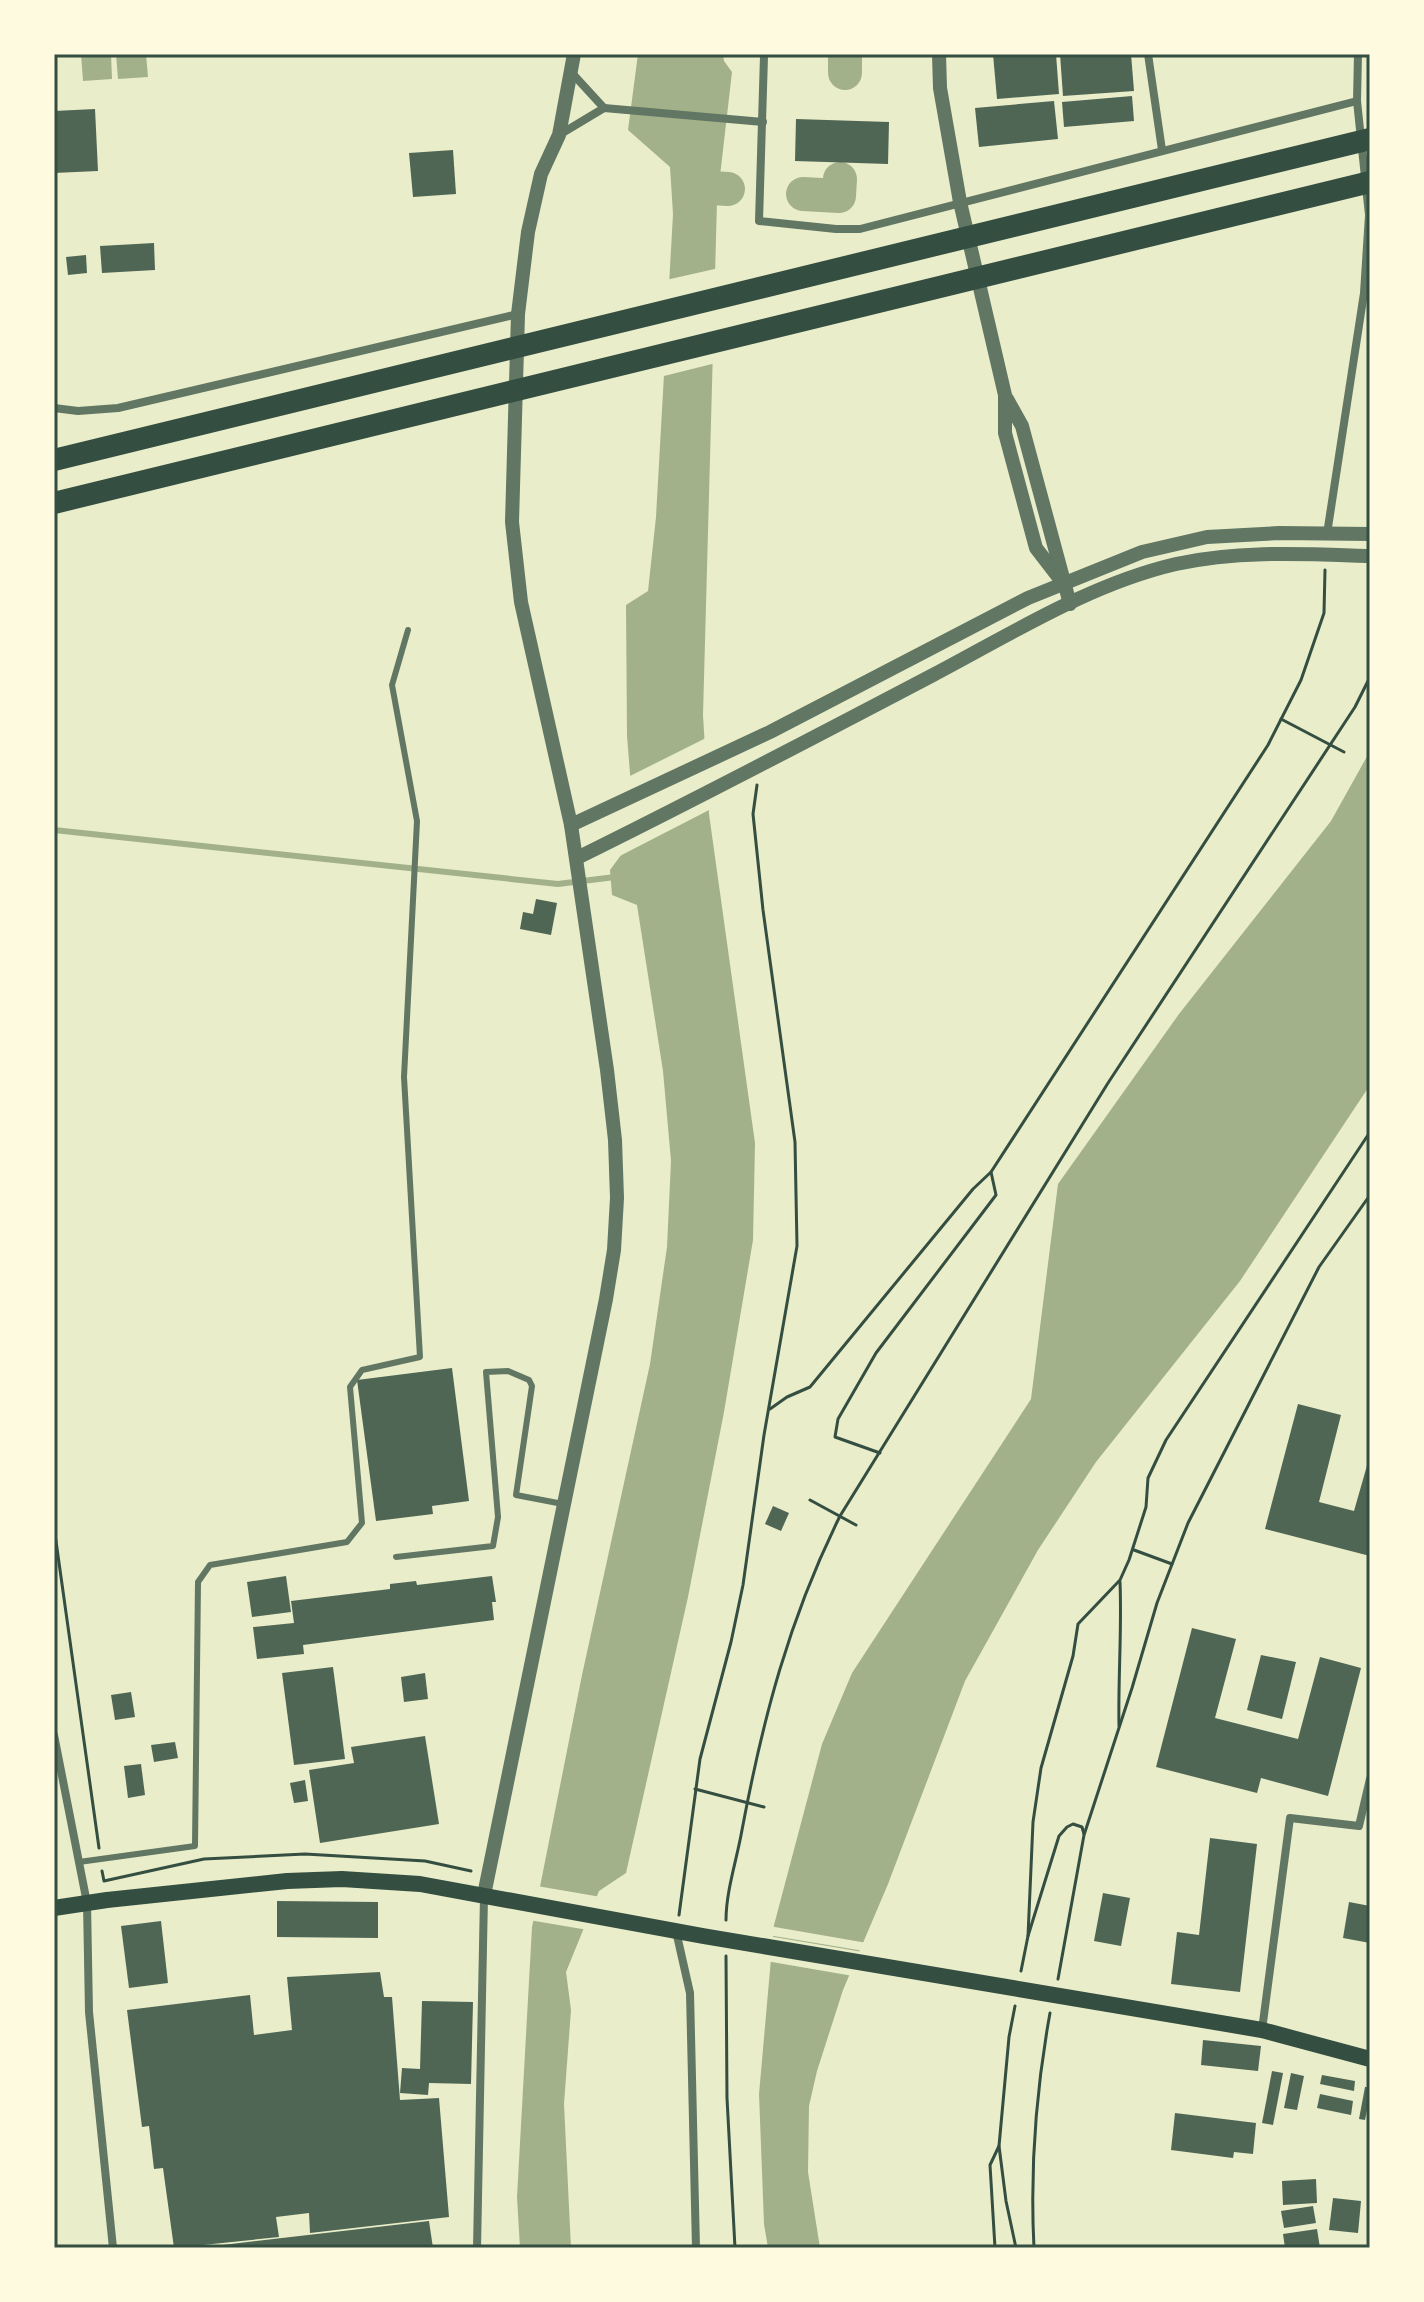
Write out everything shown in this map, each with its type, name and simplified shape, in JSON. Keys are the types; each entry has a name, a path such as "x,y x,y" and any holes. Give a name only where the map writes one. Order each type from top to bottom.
{"highway":[{"path":"54,460 1370,139"},
{"path":"54,503 1370,182"}],"main road":[{"path":"54,1908 287,1881 342,1879 420,1884 703,1936 1049,1988 1262,2030 1370,2059"}],"street":[{"path":"477,2248 484,1895 608,1287 617,1198 615,1140 607,1070 577,858 521,602 512,522 518,314 528,232 541,174 559,135 574,54"},
{"path":"939,54 940,88 960,202 1005,395 1022,426 1070,604"},
{"path":"1148,54 1162,150"},
{"path":"1327,534 1364,293 1369,215 1357,101 1358,54"},
{"path":"764,56 759,221 836,229 860,229 1357,101"},
{"path":"571,72 604,108"},
{"path":"559,135 604,108 763,122"},
{"path":"54,408 78,411 118,408 518,314"},
{"path":"571,825 770,732 1028,598 1142,552 1207,537 1366,534"},
{"path":"577,858 1070,604 1149,572 1203,559 1260,555 1363,555"},
{"path":"770,732 781,755"},
{"path":"54,1735 79,1862 89,2012 113,2248"},
{"path":"1262,2030 1290,1818 1359,1826 1370,1779"},
{"path":"669,1929 690,1993 696,2248"}],"lane":[{"path":"79,1862 195,1846 198,1582 210,1565 347,1542 362,1523 350,1387 362,1370 420,1357 404,1077 417,821 392,685 408,630"},
{"path":"396,1557 493,1546 498,1517 486,1372 508,1371 529,1380 532,1386 516,1495 563,1504"}],"path":[{"path":"770,1409 810,1387 973,1189 991,1172 1251,772 1281,719 1301,680 1324,613 1325,570"},
{"path":"726,1927 747,1802 782,1657 819,1558 840,1516 1108,1083 1355,707 1370,677"},
{"path":"1281,719 1344,752"},
{"path":"669,1929 707,1728 743,1585 764,1435 797,1246 795,1142 753,814 761,764"},
{"path":"1028,1936 1033,1822 1041,1768 1073,1656 1078,1624 1120,1580 1146,1507 1148,1478 1166,1440 1370,1132"},
{"path":"880,1453 835,1437 838,1419 876,1353 996,1195 991,1172"},
{"path":"1034,2248 1036,2124 1049,1988 1057,1980 1084,1835 1157,1603 1188,1523 1319,1267 1370,1195"},
{"path":"810,1500 856,1525"},
{"path":"54,1527 104,1881"},
{"path":"1132,1549 1172,1564"},
{"path":"1119,1730 1120,1580"},
{"path":"695,1789 764,1807"},
{"path":"1019,1983 1028,1936 1059,1836 1073,1824 1082,1827 1084,1835"},
{"path":"726,1953 727,2098 735,2248"},
{"path":"1016,1999 1009,2037 999,2146 1016,2248"},
{"path":"995,2248 990,2165 999,2146"}],"shaded area":[{"path":"81,54 111,54 112,79 83,81"},
{"path":"116,54 146,54 148,77 118,79"},
{"path":"638,54 723,54 732,72 717,202 703,715 709,814 755,1143 753,1240 688,1597 626,1873 599,1891 566,1972 571,2010 564,2104 571,2248 520,2248 517,2197 532,1927 582,1675 650,1364 667,1247 671,1161 663,1071 637,905 612,895 610,870 635,836 627,736 626,605 648,591 656,517 673,214 670,167 628,130"},
{"path":"1370,751 1370,1085 1240,1281 1096,1462 1038,1550 965,1681 888,1884 843,1990 817,2071 809,2106 808,2172 820,2248 768,2248 764,2224 759,2094 774,1925 822,1744 852,1673 1031,1399 1058,1184 1179,1014 1331,821"}],"pier":[{"path":"719,268 716,363 660,377 666,280"},
{"path":"708,737 713,808 612,860 631,835 626,778"},
{"path":"537,1886 601,1897 588,1930 529,1920"},
{"path":"769,1926 867,1943 864,1951 768,1935"},
{"path":"768,1936 863,1952 853,1976 766,1961"}],"building":[{"path":"993,54 1056,54 1059,94 997,99"},
{"path":"1060,54 1131,54 1134,91 1063,96"},
{"path":"1132,96 1134,121 1064,127 1062,102"},
{"path":"1054,101 1058,139 979,147 975,108"},
{"path":"95,109 98,171 54,173 54,111"},
{"path":"796,119 889,122 888,164 795,161"},
{"path":"453,150 456,194 413,197 409,153"},
{"path":"154,243 155,270 102,273 100,246"},
{"path":"86,255 87,273 68,275 66,257"},
{"path":"536,899 557,903 551,935 520,929 523,912 533,914"},
{"path":"452,1368 469,1501 432,1506 433,1514 376,1521 357,1380"},
{"path":"1298,1404 1341,1415 1319,1502 1354,1511 1370,1455 1370,1556 1265,1529"},
{"path":"773,1506 789,1513 781,1531 765,1524"},
{"path":"286,1576 291,1612 252,1617 247,1582"},
{"path":"492,1576 496,1602 492,1602 494,1620 303,1645 304,1654 257,1659 253,1627 294,1623 291,1601 390,1589 390,1584 416,1581 417,1585"},
{"path":"1192,1628 1236,1639 1215,1718 1298,1739 1320,1657 1361,1668 1328,1796 1261,1778 1257,1793 1156,1767"},
{"path":"1261,1655 1296,1662 1282,1719 1247,1710"},
{"path":"333,1667 345,1759 294,1765 282,1673"},
{"path":"425,1673 428,1699 404,1702 401,1677"},
{"path":"131,1692 135,1717 115,1720 111,1695"},
{"path":"425,1736 439,1824 320,1843 309,1770 354,1763 351,1747"},
{"path":"175,1742 178,1758 154,1762 151,1745"},
{"path":"141,1764 145,1795 128,1798 124,1766"},
{"path":"305,1780 308,1801 294,1803 290,1783"},
{"path":"1210,1838 1257,1844 1240,1992 1171,1984 1177,1932 1199,1935"},
{"path":"1103,1893 1130,1898 1121,1946 1094,1941"},
{"path":"277,1901 378,1902 378,1938 277,1937"},
{"path":"1349,1902 1370,1906 1370,1943 1343,1938"},
{"path":"161,1921 168,1983 129,1988 121,1926"},
{"path":"380,1972 384,1997 392,1997 400,2100 439,2098 449,2217 310,2233 309,2213 276,2217 279,2237 174,2248 163,2168 154,2169 149,2126 142,2127 127,2010 250,1995 254,2035 292,2030 287,1977"},
{"path":"422,2001 473,2002 471,2084 429,2083 428,2095 400,2093 402,2068 420,2069"},
{"path":"1203,2040 1261,2046 1258,2071 1201,2065"},
{"path":"1272,2071 1283,2073 1273,2125 1262,2123"},
{"path":"1291,2073 1304,2076 1297,2110 1284,2108"},
{"path":"1322,2075 1355,2081 1354,2091 1320,2084"},
{"path":"1365,2087 1370,2087 1370,2096 1365,2120 1359,2119"},
{"path":"1320,2094 1353,2101 1351,2115 1317,2108"},
{"path":"1175,2113 1256,2123 1253,2154 1234,2152 1233,2158 1171,2150"},
{"path":"1316,2179 1317,2203 1283,2205 1282,2181"},
{"path":"1333,2198 1361,2201 1358,2233 1329,2230"},
{"path":"1313,2206 1316,2223 1284,2228 1281,2211"},
{"path":"429,2221 433,2248 214,2248 214,2246"},
{"path":"1317,2229 1320,2248 1285,2248 1283,2234"}],"waterway":[{"path":"845,54 845,73"},
{"path":"803,194 839,196 840,179"},
{"path":"697,187 728,189"},
{"path":"54,830 558,884 615,877"}]}
